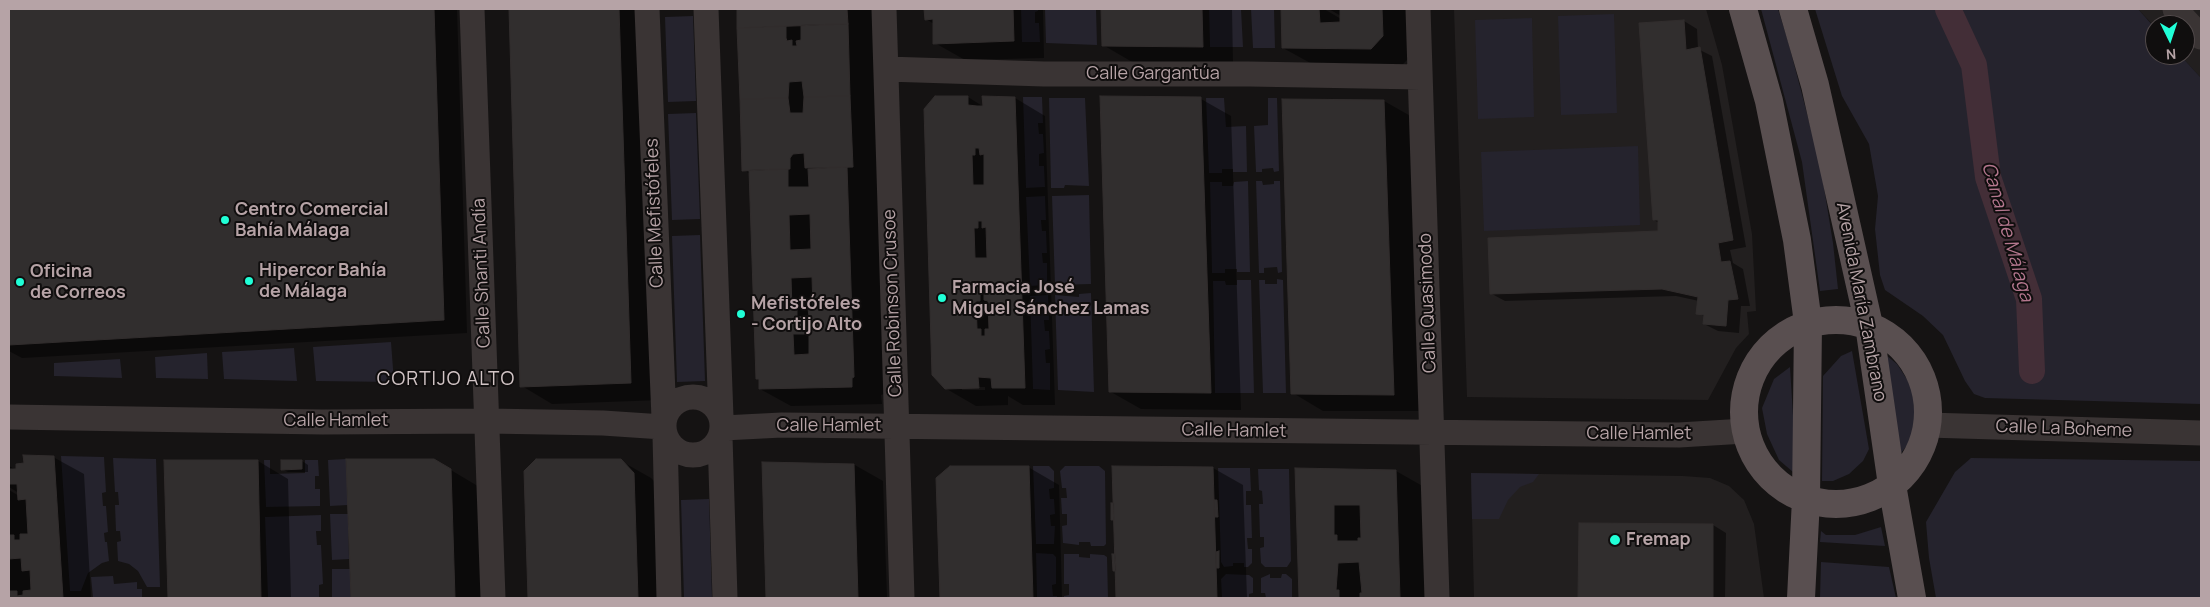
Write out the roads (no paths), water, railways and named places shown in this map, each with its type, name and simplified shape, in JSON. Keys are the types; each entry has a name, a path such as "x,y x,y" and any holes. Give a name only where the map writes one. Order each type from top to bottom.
{"main road":[{"path":"1743,9 1770,101 1797,240 1808,324 1806,499 1801,598"},
{"name":"Avenida María Zambrano","path":"1792,9 1815,85 1869,325 1892,485 1912,598"},
{"path":"1838,319 1869,325 1891,338 1909,355 1921,376 1928,400 1927,425 1921,448 1913,461 1892,485 1873,496 1851,503 1828,503 1806,499 1778,484 1757,460 1745,431 1743,403 1750,377 1764,354 1783,335 1808,324 1838,319"}],"street":[{"name":"Calle Shanti Andía","path":"472,9 493,598"},
{"name":"Calle Mefistófeles","path":"647,9 669,598"},
{"path":"706,9 721,427 725,598"},
{"name":"Calle Robinson Crusoe","path":"884,9 902,598"},
{"name":"Calle Quasimodo","path":"1418,9 1437,598"},
{"path":"2176,9 2201,37"},
{"name":"Calle Gargantúa","path":"886,69 1036,74 1248,74 1420,77"},
{"path":"687,397 708,401 716,408 721,427 714,447 704,454 692,456 680,453 671,446 664,427 677,401 687,397"},
{"name":"Calle Hamlet","path":"9,417 304,421 488,421 603,423 664,427"},
{"name":"Calle Hamlet","path":"721,427 782,425 1679,435 1745,431"},
{"name":"Calle La Boheme","path":"1927,425 2201,433"}],"waterway":[{"name":"Canal de Málaga","path":"1948,9 1974,65 1988,177 2029,299 2032,371"}],"place":[{"name":"Centro Comercial Bahía Málaga","path":"225,220"},
{"name":"Hipercor Bahía de Málaga","path":"249,281"},
{"name":"Oficina de Correos","path":"20,282"},
{"name":"Farmacia José Miguel Sánchez Lamas","path":"942,298"},
{"name":"Mefistófeles - Cortijo Alto","path":"741,314"},
{"name":"Fremap","path":"1615,540"}],"district":[{"name":"CORTIJO ALTO","path":"446,380"}]}
